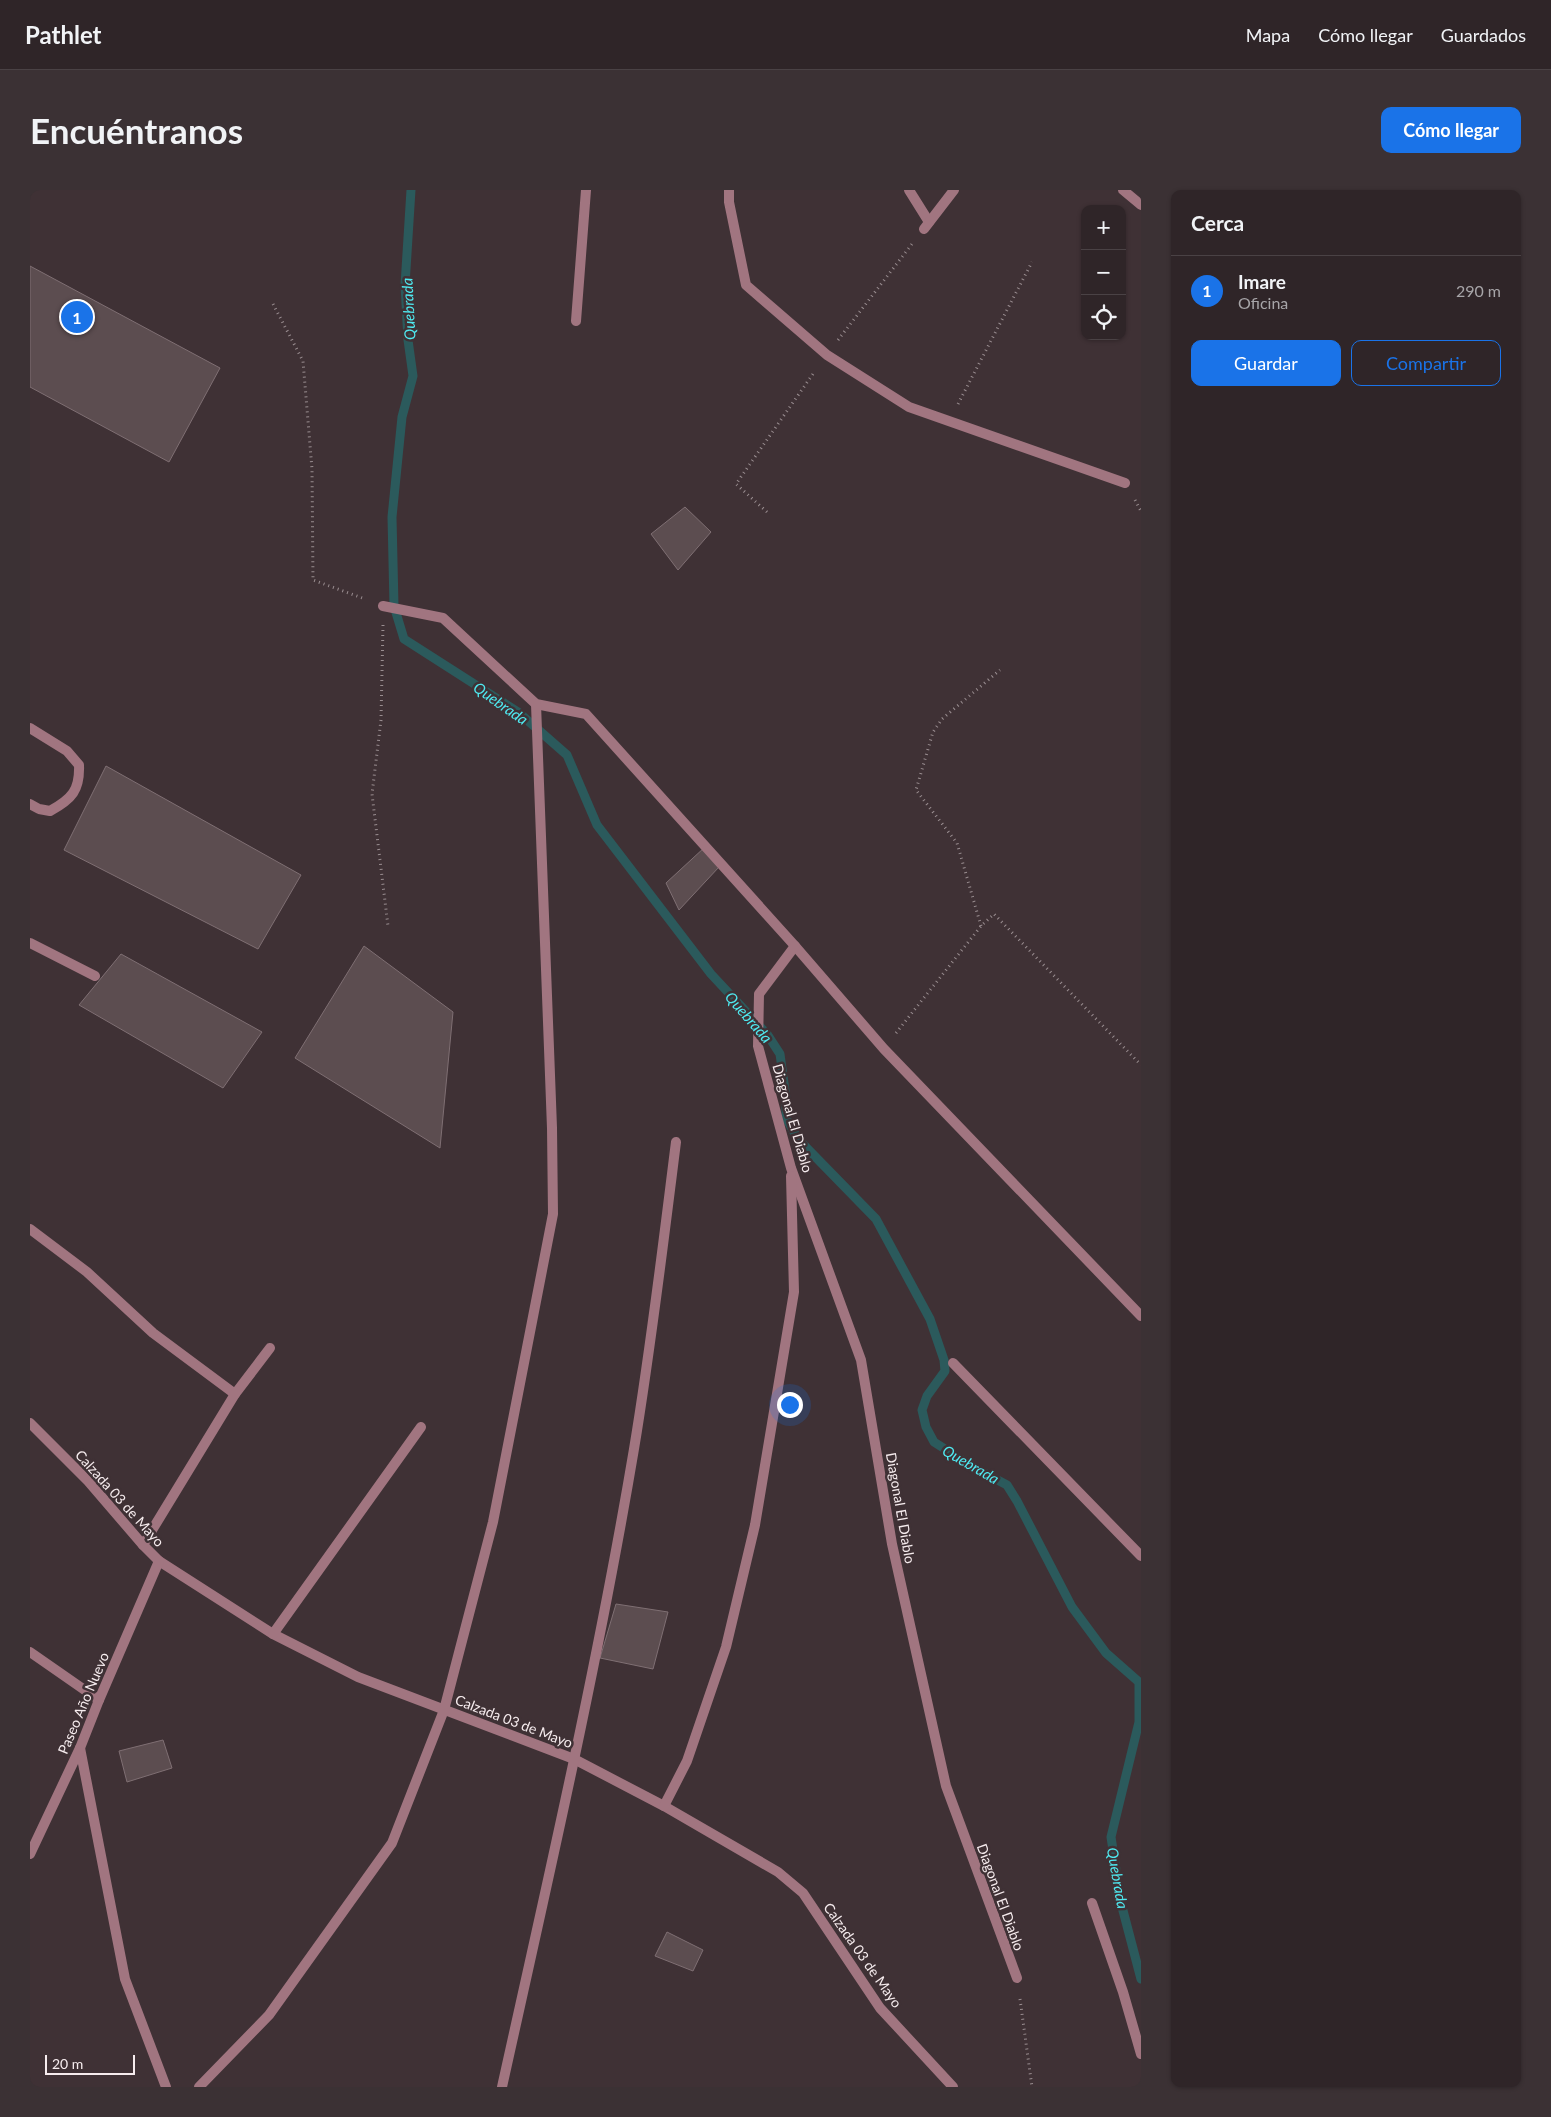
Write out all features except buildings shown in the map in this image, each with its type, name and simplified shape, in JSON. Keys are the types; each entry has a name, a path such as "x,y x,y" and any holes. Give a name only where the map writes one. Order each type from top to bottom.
{"street":[{"path":"576,321 586,190"},
{"path":"729,190 729,202 746,286 826,355 909,407 1125,483"},
{"path":"909,190 927,226 954,190"},
{"path":"1123,190 1141,205"},
{"path":"386,607 443,618 536,704 586,714 795,946 884,1049 1141,1316"},
{"path":"198,2087 269,2014 392,1843 444,1710 493,1522 553,1214 552,1118 536,704"},
{"path":"30,728 67,750 79,765 80,780 73,794 64,803 50,811 39,809 30,804"},
{"path":"30,943 95,976"},
{"name":"Diagonal El Diablo","path":"795,946 758,994 758,1046 791,1168 862,1360 892,1544 946,1786 1017,1978"},
{"path":"502,2087 574,1759 634,1448 676,1142"},
{"path":"664,1806 687,1761 726,1647 755,1525 794,1292 791,1168"},
{"path":"30,1229 87,1272 153,1333 235,1394"},
{"path":"143,1545 235,1394 270,1348"},
{"path":"953,1363 1141,1556"},
{"name":"Calzada 03 de Mayo","path":"30,1422 88,1481 159,1561 273,1634 358,1677 574,1759 664,1806 778,1872 803,1893 880,2008 954,2087"},
{"path":"273,1634 421,1427"},
{"name":"Paseo Año Nuevo","path":"30,1854 80,1748 159,1561"},
{"path":"30,1652 99,1700"},
{"path":"80,1748 124,1979 166,2087"},
{"path":"1092,1902 1123,1992 1141,2054"}],"path":[{"path":"949,420 1032,262"},
{"path":"273,304 303,361 312,469 313,580 386,607 381,720 372,794 388,926"},
{"path":"981,926 957,843 916,790 933,732 942,719 1000,670"},
{"path":"884,1049 981,926 994,914 1141,1065"},
{"path":"1017,1978 1032,2087"}],"waterway":[{"name":"Quebrada","path":"411,190 405,285 408,340 413,376 402,417 392,517 394,606 404,639 518,712 567,755 597,825 711,974 767,1034 780,1054 786,1098 786,1118 798,1139 876,1219 930,1319 944,1360 945,1371 927,1396 922,1410 926,1427 934,1442 973,1467 1007,1485 1072,1607 1106,1653 1139,1682 1139,1722 1111,1837 1121,1903 1141,1979"}],"place":[{"name":"Imare","path":"77,317"}]}
